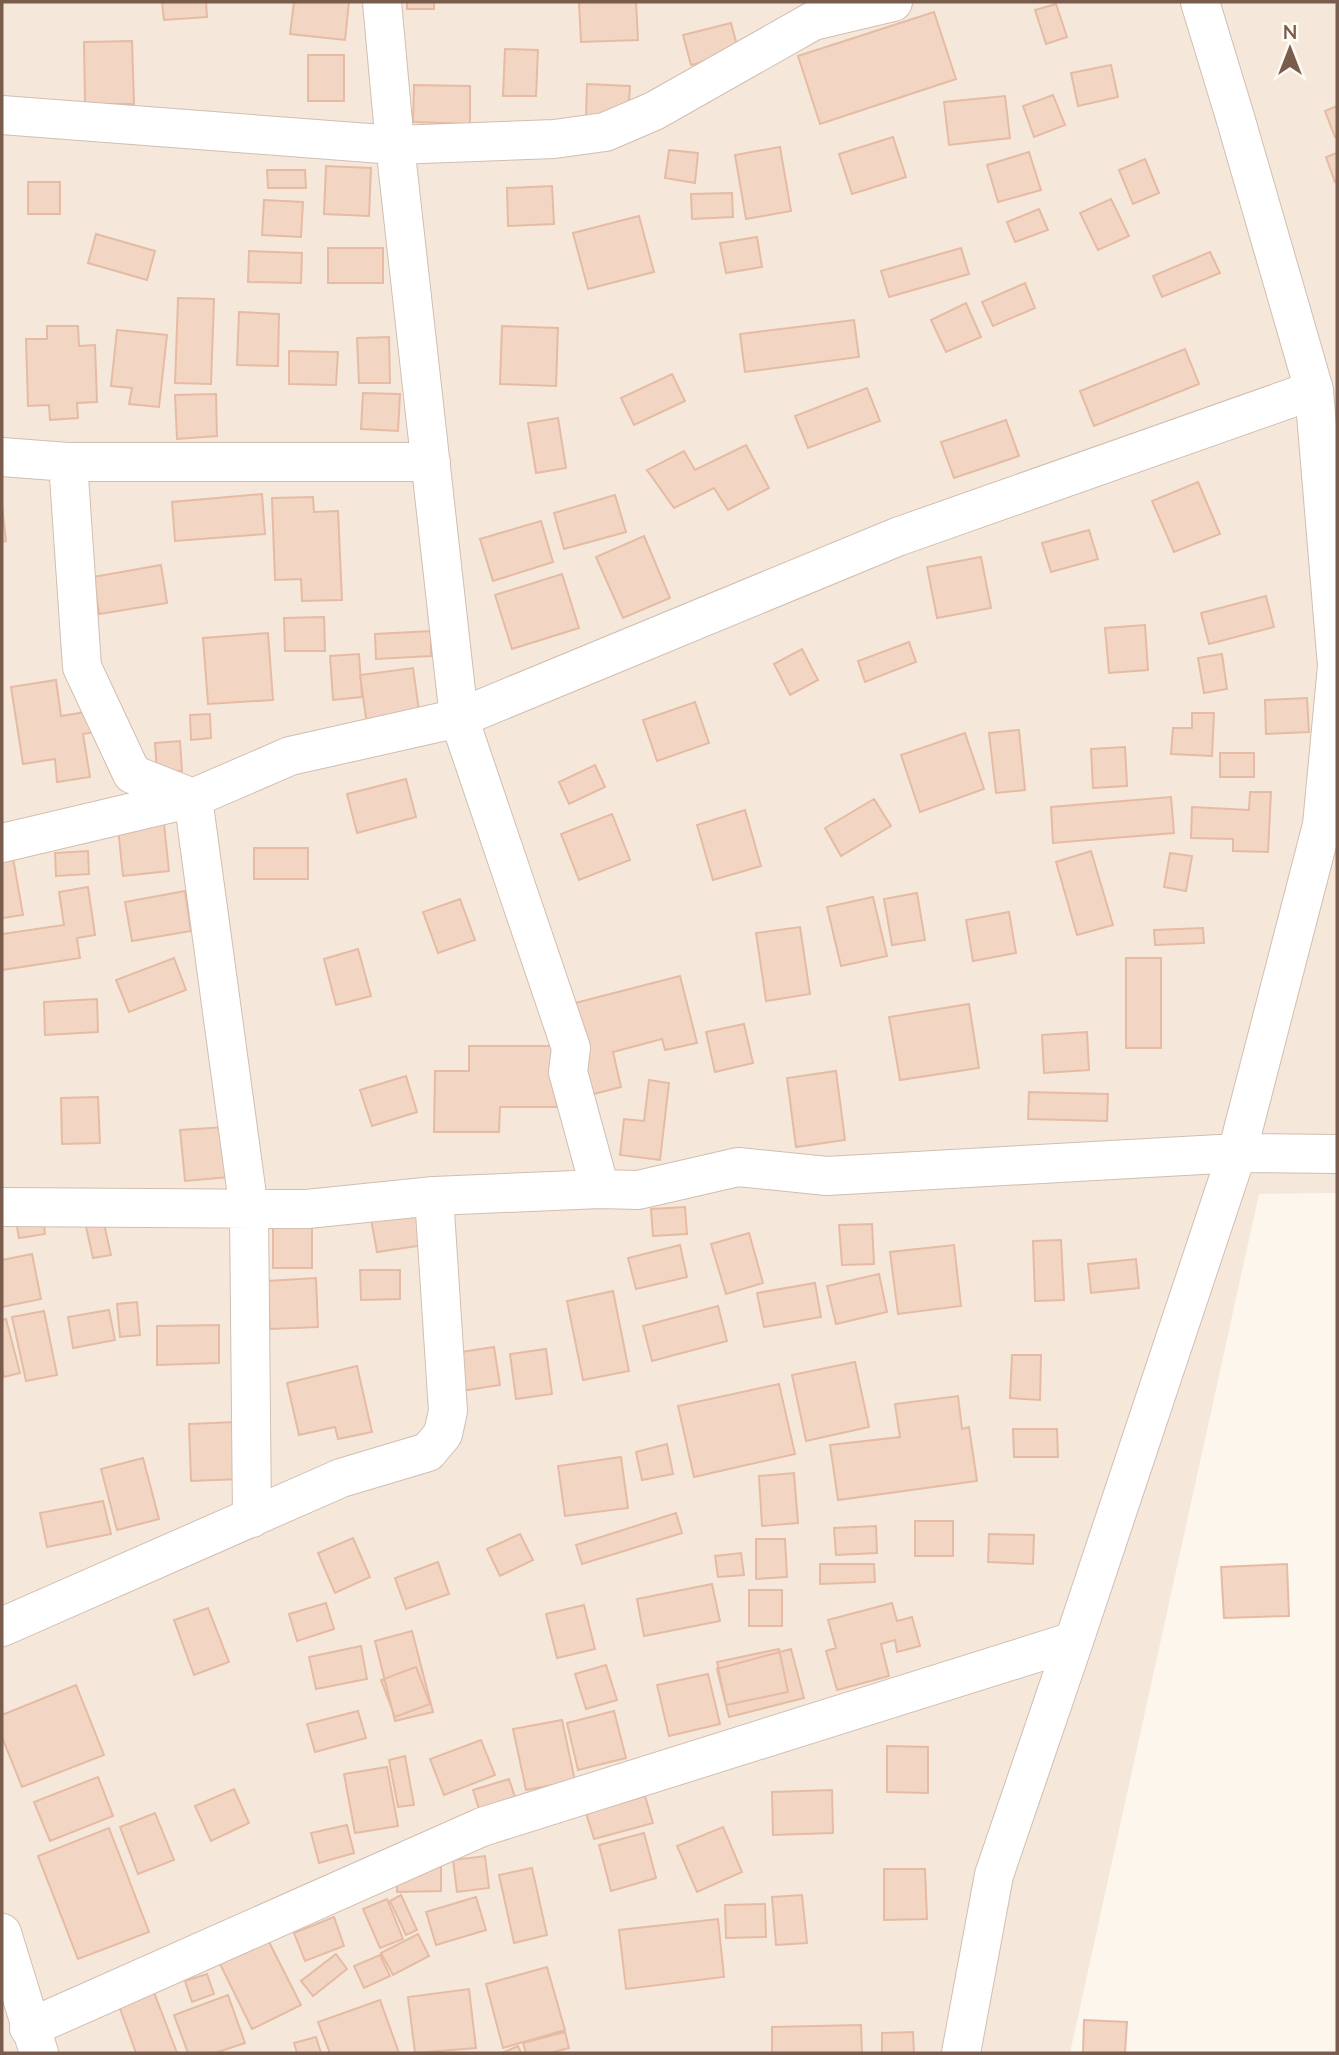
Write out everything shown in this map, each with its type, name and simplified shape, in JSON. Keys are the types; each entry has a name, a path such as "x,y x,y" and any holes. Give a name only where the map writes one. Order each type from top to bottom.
{"street":[{"path":"382,2 395,145 459,718 571,1048 568,1072 600,1189"},
{"path":"2,116 395,145 554,139 605,132 654,111 813,21 893,2"},
{"path":"961,2053 994,1875 1237,1153 1322,825 1337,666 1314,390 1200,2"},
{"path":"2,843 193,798 290,756 459,718 897,537 1314,390"},
{"path":"2,457 68,462 431,462"},
{"path":"68,462 82,667 132,774 193,798"},
{"path":"193,798 249,1210 252,1518"},
{"path":"2,1207 307,1209 433,1196 600,1189 638,1190 738,1167 827,1176 1237,1153 1337,1154"},
{"path":"2,1627 341,1478 428,1452 443,1434 448,1411 433,1196"},
{"path":"2,1933 34,2041 482,1827 1074,1641"}],"shaded area":[{"path":"2,2 1337,2 1337,1193 1259,1194 1070,2053 2,2053"}],"building":[{"path":"162,2 206,2 207,17 164,20"},
{"path":"294,2 349,2 345,40 290,34"},
{"path":"407,2 434,2 434,9 407,9"},
{"path":"579,2 636,2 638,40 581,42"},
{"path":"1056,4 1067,37 1046,44 1035,10"},
{"path":"934,12 956,79 820,124 798,56"},
{"path":"731,23 739,53 691,65 683,35"},
{"path":"132,41 134,104 85,104 84,42"},
{"path":"505,49 538,50 536,96 503,96"},
{"path":"308,55 344,55 344,101 308,101"},
{"path":"1111,65 1118,97 1078,106 1071,73"},
{"path":"587,84 630,86 628,118 586,116"},
{"path":"414,85 470,86 470,124 413,122"},
{"path":"1053,95 1065,125 1034,137 1023,106"},
{"path":"1005,96 1010,138 949,145 944,102"},
{"path":"1337,106 1337,137 1335,137 1325,111"},
{"path":"893,137 906,177 852,194 839,154"},
{"path":"780,147 791,211 746,219 735,155"},
{"path":"669,150 698,153 695,183 665,178"},
{"path":"1029,152 1041,190 998,202 987,165"},
{"path":"1337,153 1337,181 1335,182 1326,157"},
{"path":"1145,159 1159,193 1133,204 1119,170"},
{"path":"326,166 371,168 369,216 324,214"},
{"path":"267,170 305,170 306,188 268,188"},
{"path":"28,182 60,182 60,214 28,214"},
{"path":"552,186 554,224 508,226 507,188"},
{"path":"732,193 733,217 692,219 691,194"},
{"path":"1111,199 1129,236 1098,250 1080,213"},
{"path":"264,200 303,202 301,237 262,235"},
{"path":"1039,209 1048,230 1015,242 1007,222"},
{"path":"639,216 654,272 588,289 573,233"},
{"path":"96,234 155,251 147,280 88,263"},
{"path":"757,237 762,267 726,273 720,243"},
{"path":"328,248 383,248 383,283 328,283"},
{"path":"961,248 969,274 889,297 881,271"},
{"path":"249,251 302,253 301,283 248,282"},
{"path":"1210,252 1220,273 1162,297 1153,276"},
{"path":"1025,283 1035,308 993,326 982,302"},
{"path":"178,298 214,299 211,384 175,383"},
{"path":"966,303 981,337 946,352 931,320"},
{"path":"239,312 279,314 278,366 237,365"},
{"path":"854,320 859,357 745,372 740,334"},
{"path":"47,326 78,326 79,346 95,345 97,402 77,403 78,418 50,420 49,405 28,406 26,339 47,339"},
{"path":"502,326 558,328 556,386 500,384"},
{"path":"117,330 167,335 159,407 129,404 132,388 111,386"},
{"path":"389,337 390,383 359,383 357,338"},
{"path":"1185,349 1199,384 1094,426 1080,391"},
{"path":"289,351 338,352 336,385 289,384"},
{"path":"672,374 685,401 634,425 621,398"},
{"path":"867,388 880,421 808,448 795,416"},
{"path":"363,393 400,394 398,431 361,429"},
{"path":"216,394 217,436 177,439 175,395"},
{"path":"558,418 566,468 536,473 528,423"},
{"path":"1006,420 1019,456 954,478 941,442"},
{"path":"746,445 769,488 728,510 714,488 674,508 647,470 684,451 695,470"},
{"path":"1198,482 1220,534 1174,552 1152,501"},
{"path":"262,494 265,534 175,541 172,502"},
{"path":"615,495 626,532 564,549 554,513"},
{"path":"313,497 314,512 338,511 342,600 302,601 301,579 275,580 272,498"},
{"path":"2,505 6,541 2,542"},
{"path":"541,521 553,562 493,581 480,539"},
{"path":"1089,530 1098,559 1051,572 1042,543"},
{"path":"644,536 670,598 623,618 596,557"},
{"path":"981,557 991,608 937,618 927,567"},
{"path":"161,565 167,603 99,614 93,577"},
{"path":"562,574 579,628 512,649 495,595"},
{"path":"1266,596 1274,627 1209,644 1201,613"},
{"path":"324,617 325,651 285,651 284,618"},
{"path":"1145,625 1148,670 1109,673 1105,628"},
{"path":"431,631 431,656 376,659 375,634"},
{"path":"268,633 273,700 208,704 203,638"},
{"path":"909,642 916,662 865,682 858,661"},
{"path":"802,649 818,680 790,695 774,664"},
{"path":"359,654 362,697 333,700 330,656"},
{"path":"1222,654 1227,689 1204,693 1198,658"},
{"path":"413,668 420,718 367,725 360,675"},
{"path":"56,680 61,716 98,710 101,731 83,734 90,777 57,782 55,759 23,764 11,687"},
{"path":"1307,698 1309,732 1266,734 1265,700"},
{"path":"695,702 709,743 657,761 643,720"},
{"path":"1192,713 1214,713 1212,756 1171,754 1173,728 1192,728"},
{"path":"210,714 211,738 191,740 190,715"},
{"path":"1019,730 1025,790 996,793 989,733"},
{"path":"965,733 984,789 920,812 901,755"},
{"path":"180,741 182,771 157,773 155,743"},
{"path":"1125,747 1127,786 1093,788 1091,749"},
{"path":"1220,753 1254,753 1254,777 1220,777"},
{"path":"595,765 605,787 569,804 559,782"},
{"path":"406,779 416,817 357,833 347,794"},
{"path":"1250,792 1271,792 1268,852 1233,851 1233,839 1191,838 1192,807 1249,810"},
{"path":"1171,797 1174,833 1053,843 1051,807"},
{"path":"874,799 891,826 841,856 825,828"},
{"path":"745,810 761,866 713,880 697,825"},
{"path":"612,814 630,860 579,880 561,834"},
{"path":"164,824 169,871 123,876 118,828"},
{"path":"254,848 308,848 308,879 254,879"},
{"path":"88,851 89,874 56,876 55,853"},
{"path":"1091,851 1113,925 1077,935 1056,862"},
{"path":"1170,853 1192,856 1186,891 1164,887"},
{"path":"13,858 23,915 2,918 2,860"},
{"path":"88,887 95,935 77,938 80,958 2,970 2,934 64,925 59,892"},
{"path":"185,891 191,931 132,941 125,902"},
{"path":"917,893 925,940 892,945 884,899"},
{"path":"873,897 887,956 841,966 827,907"},
{"path":"460,899 475,940 438,953 423,912"},
{"path":"1009,912 1016,953 973,961 966,920"},
{"path":"800,927 810,994 766,1001 756,933"},
{"path":"1203,928 1204,943 1155,945 1154,930"},
{"path":"358,949 371,996 336,1005 324,959"},
{"path":"174,958 186,990 129,1012 116,980"},
{"path":"1126,958 1161,958 1161,1048 1126,1048"},
{"path":"680,976 697,1043 665,1050 662,1039 613,1052 621,1087 590,1095 580,1058 575,1003"},
{"path":"97,999 98,1032 45,1035 44,1002"},
{"path":"969,1004 979,1068 900,1080 889,1017"},
{"path":"744,1024 753,1063 715,1072 706,1032"},
{"path":"1087,1032 1089,1070 1044,1073 1042,1035"},
{"path":"469,1046 555,1046 557,1107 500,1107 499,1132 434,1132 435,1071 469,1071"},
{"path":"836,1071 845,1140 796,1147 787,1078"},
{"path":"406,1076 417,1112 372,1126 360,1090"},
{"path":"649,1080 669,1083 660,1160 620,1155 624,1119 644,1121"},
{"path":"1029,1092 1108,1094 1107,1121 1028,1119"},
{"path":"98,1097 100,1143 62,1144 61,1098"},
{"path":"225,1127 229,1177 185,1181 180,1130"},
{"path":"685,1207 687,1234 653,1236 651,1209"},
{"path":"426,1210 431,1244 377,1252 371,1219"},
{"path":"43,1217 45,1234 19,1238 16,1221"},
{"path":"103,1219 111,1255 93,1258 85,1222"},
{"path":"273,1224 312,1224 312,1268 273,1268"},
{"path":"872,1224 874,1264 842,1265 839,1225"},
{"path":"749,1233 763,1283 726,1294 711,1244"},
{"path":"1061,1240 1064,1300 1035,1301 1033,1241"},
{"path":"680,1245 687,1277 636,1289 628,1258"},
{"path":"954,1245 961,1306 898,1314 890,1252"},
{"path":"32,1254 41,1299 2,1307 2,1260"},
{"path":"1136,1259 1139,1288 1091,1293 1088,1264"},
{"path":"360,1270 400,1270 400,1299 361,1300"},
{"path":"879,1274 887,1312 836,1324 827,1286"},
{"path":"316,1278 318,1327 270,1329 267,1281"},
{"path":"815,1283 821,1317 764,1327 757,1293"},
{"path":"613,1291 629,1371 583,1380 567,1301"},
{"path":"137,1302 140,1335 120,1337 117,1304"},
{"path":"718,1306 727,1341 652,1361 643,1326"},
{"path":"109,1310 115,1340 73,1348 68,1317"},
{"path":"44,1311 57,1375 26,1381 12,1317"},
{"path":"6,1319 20,1373 4,1377 2,1320"},
{"path":"219,1325 219,1363 157,1365 157,1326"},
{"path":"494,1347 500,1385 454,1392 448,1354"},
{"path":"546,1349 552,1394 516,1399 510,1354"},
{"path":"1012,1355 1041,1355 1040,1400 1010,1398"},
{"path":"855,1362 869,1427 806,1441 792,1375"},
{"path":"357,1366 372,1432 338,1439 335,1427 299,1435 287,1383"},
{"path":"779,1384 795,1454 694,1477 678,1406"},
{"path":"958,1396 962,1429 969,1427 977,1481 838,1500 830,1445 900,1437 895,1404"},
{"path":"236,1422 239,1479 191,1481 189,1424"},
{"path":"1013,1429 1057,1429 1058,1457 1014,1457"},
{"path":"667,1444 673,1474 642,1480 636,1452"},
{"path":"621,1457 628,1508 565,1516 558,1466"},
{"path":"143,1458 159,1519 117,1530 101,1469"},
{"path":"794,1473 798,1523 762,1526 759,1476"},
{"path":"103,1501 111,1534 47,1547 40,1513"},
{"path":"676,1513 682,1533 582,1564 576,1545"},
{"path":"915,1521 953,1521 953,1556 915,1556"},
{"path":"876,1526 877,1553 836,1555 834,1528"},
{"path":"520,1534 533,1560 500,1576 487,1549"},
{"path":"989,1534 1034,1535 1033,1564 988,1562"},
{"path":"353,1538 370,1577 335,1593 318,1553"},
{"path":"756,1539 785,1539 787,1577 756,1579"},
{"path":"741,1553 744,1575 718,1577 715,1556"},
{"path":"438,1562 449,1594 406,1609 395,1578"},
{"path":"820,1564 874,1564 875,1582 820,1584"},
{"path":"1287,1564 1289,1616 1224,1618 1221,1567"},
{"path":"712,1584 720,1621 644,1636 637,1599"},
{"path":"749,1590 782,1590 782,1626 749,1626"},
{"path":"326,1603 334,1629 297,1641 289,1614"},
{"path":"892,1603 897,1621 912,1617 920,1646 897,1652 895,1640 881,1644 889,1676 837,1690 826,1651 836,1648 828,1620"},
{"path":"584,1605 595,1649 557,1658 546,1614"},
{"path":"208,1608 229,1662 194,1675 174,1620"},
{"path":"412,1631 433,1712 395,1721 375,1641"},
{"path":"361,1646 367,1679 316,1689 309,1657"},
{"path":"779,1649 788,1692 726,1705 717,1662"},
{"path":"791,1649 804,1698 729,1717 717,1669"},
{"path":"606,1665 617,1700 586,1709 575,1674"},
{"path":"416,1667 430,1704 395,1717 381,1680"},
{"path":"708,1674 720,1724 669,1736 657,1685"},
{"path":"76,1685 104,1755 22,1787 2,1737 2,1715"},
{"path":"358,1711 366,1738 315,1752 307,1724"},
{"path":"614,1711 626,1758 578,1770 567,1723"},
{"path":"562,1720 575,1781 526,1790 513,1729"},
{"path":"481,1740 495,1775 444,1795 430,1759"},
{"path":"887,1746 928,1747 928,1793 887,1792"},
{"path":"405,1756 414,1805 398,1807 389,1760"},
{"path":"387,1767 398,1826 355,1833 344,1774"},
{"path":"98,1777 113,1816 50,1841 34,1802"},
{"path":"509,1779 515,1797 479,1809 473,1790"},
{"path":"234,1789 249,1823 211,1841 195,1806"},
{"path":"832,1790 833,1833 773,1835 772,1792"},
{"path":"645,1796 653,1823 594,1839 586,1813"},
{"path":"155,1813 174,1860 138,1874 120,1827"},
{"path":"347,1825 354,1853 319,1863 311,1833"},
{"path":"723,1827 742,1872 697,1892 677,1846"},
{"path":"109,1828 149,1932 78,1959 38,1856"},
{"path":"644,1833 656,1878 611,1891 599,1845"},
{"path":"485,1856 489,1888 457,1892 453,1860"},
{"path":"441,1865 441,1891 397,1892 397,1866"},
{"path":"532,1868 547,1935 514,1943 499,1875"},
{"path":"884,1869 925,1869 927,1919 884,1920"},
{"path":"401,1895 417,1930 406,1935 390,1901"},
{"path":"802,1895 807,1943 776,1945 772,1897"},
{"path":"476,1897 486,1930 436,1945 426,1912"},
{"path":"387,1899 403,1939 380,1948 363,1909"},
{"path":"765,1904 766,1937 726,1938 725,1905"},
{"path":"334,1917 344,1946 305,1961 294,1933"},
{"path":"718,1919 724,1977 626,1989 619,1930"},
{"path":"418,1934 429,1956 393,1975 381,1953"},
{"path":"267,1938 301,2005 252,2029 219,1962"},
{"path":"336,1954 347,1969 313,1996 301,1981"},
{"path":"380,1955 390,1976 364,1988 354,1966"},
{"path":"547,1967 565,2030 503,2048 486,1984"},
{"path":"207,1974 214,1994 192,2002 185,1981"},
{"path":"152,1987 177,2053 136,2053 117,2000"},
{"path":"469,1989 476,2048 415,2053 408,1997"},
{"path":"228,1995 245,2043 215,2053 188,2053 174,2015"},
{"path":"380,2000 399,2053 330,2053 318,2022"},
{"path":"1084,2020 1127,2022 1125,2053 1083,2053"},
{"path":"861,2025 862,2053 772,2053 772,2027"},
{"path":"565,2032 569,2048 550,2053 526,2053 523,2043"},
{"path":"913,2032 914,2053 882,2053 882,2033"},
{"path":"316,2037 321,2053 297,2053 294,2043"},
{"path":"518,2046 521,2053 502,2053"}]}
